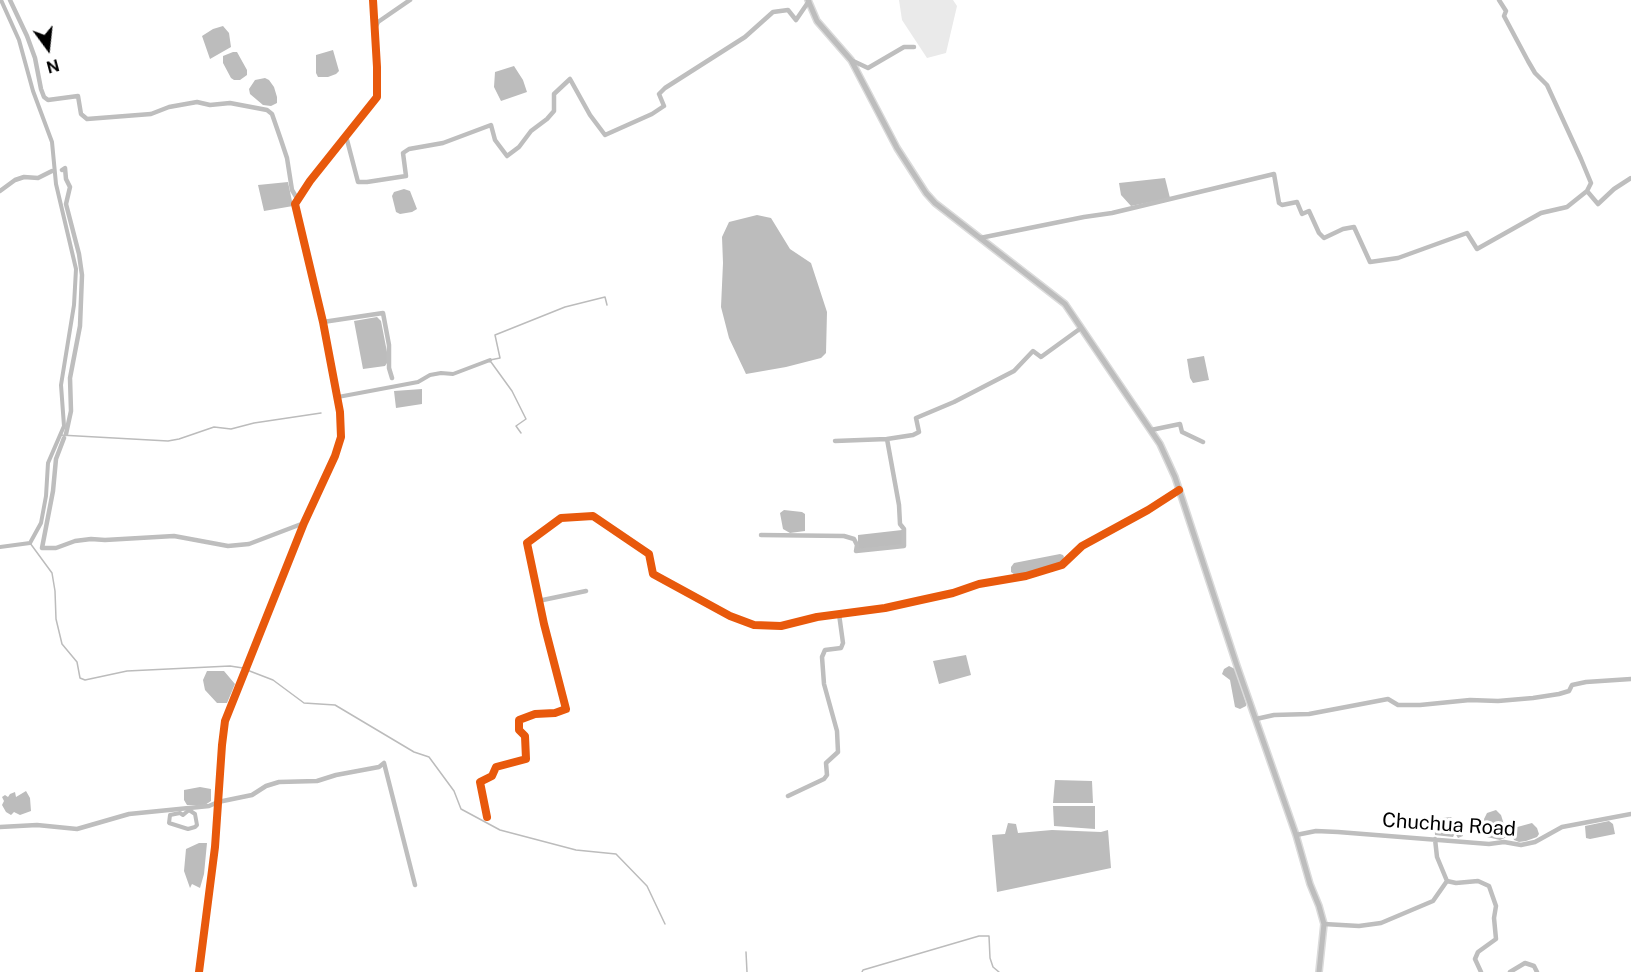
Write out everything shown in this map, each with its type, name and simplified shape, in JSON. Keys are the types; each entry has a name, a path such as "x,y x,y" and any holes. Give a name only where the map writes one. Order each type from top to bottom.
{"main road":[{"path":"808,1 817,21 851,60 897,148 926,193 935,203 1065,304 1160,444 1179,489 1319,906 1324,924 1319,972"}],"street":[{"path":"10,0 27,36 35,58 41,89 48,100 78,96 81,114 87,119 151,114 169,107 196,102 210,105 230,103 267,110 272,114 281,140 292,190 298,200"},
{"path":"199,972 215,847 225,721 341,437 340,412 323,322 295,204 310,181 377,97 373,0"},
{"path":"375,28 378,22 410,0"},
{"path":"981,238 1113,213 1274,174 1279,203 1282,206 1297,202 1302,214 1309,211 1319,233 1324,238 1343,229 1354,227 1370,262 1398,258 1467,233 1477,249 1541,213 1567,207 1587,191 1591,183 1547,85 1535,73 1528,61 1504,16 1506,11 1499,0"},
{"path":"346,136 358,182 406,176 403,153 409,149 442,143 491,125 495,140 507,156 519,147 531,131 555,111 554,94 570,79 591,116 605,135 664,106 659,94 665,88 745,37 773,12 788,10 796,20 808,1"},
{"path":"851,60 868,68 904,44 914,48"},
{"path":"62,170 65,168 66,179 70,187 66,204 82,275 80,326 70,378 71,411 56,459 54,492 42,548 56,548 91,539 174,536 228,546 249,544 304,523"},
{"path":"0,191 15,180 24,177 38,178 52,171"},
{"path":"1587,191 1598,204 1614,189 1631,178"},
{"path":"323,322 383,313 392,378"},
{"path":"835,441 886,439 914,435 919,432 916,418 1014,372 1033,351 1041,357 1081,328"},
{"path":"1151,430 1180,424 1182,432 1203,442"},
{"path":"761,536 844,536 854,539 857,545 856,551 904,546 904,528 900,524 899,505 886,439"},
{"path":"487,817 480,782 492,776 496,767 526,759 525,736 519,730 519,720 535,714 566,710 538,601 527,543 561,518 593,516 649,554 653,574 730,616 754,625 781,626 838,614 885,608 952,593 979,584 1026,576 1062,565 1082,546 1148,510 1179,489"},
{"path":"538,601 586,591"},
{"path":"788,796 824,779 827,775 826,763 838,752 837,731 824,684 822,657 825,650 840,648 843,643 838,614"},
{"path":"1256,718 1309,714 1388,699 1398,705 1420,705 1470,700 1498,701 1533,698 1569,691 1572,686 1586,682 1631,679"},
{"path":"0,827 37,825 77,829 129,814 209,806 252,795 266,786 279,782 317,781 384,763 415,885"},
{"name":"Chuchua Road","path":"1296,835 1316,831 1489,844 1504,842 1521,845 1535,842 1562,827 1631,814"},
{"path":"1435,839 1437,856 1447,881"},
{"path":"1324,924 1359,926 1380,923 1433,901 1447,881"},
{"path":"1447,881 1456,883 1478,881 1489,886 1496,906 1494,918 1496,939 1478,952 1476,959 1481,972"},
{"path":"1510,972 1525,963 1534,966 1537,972"}],"shaded area":[{"path":"899,0 953,0 957,6 946,53 927,58 902,20"},
{"path":"223,26 229,33 231,47 210,59 202,36"},
{"path":"333,50 339,71 328,77 318,77 316,55"},
{"path":"237,52 247,70 247,75 240,80 231,78 223,63 223,56"},
{"path":"514,66 527,92 501,101 494,87 495,72"},
{"path":"265,78 274,87 277,97 277,103 271,106 263,105 250,94 249,89 255,80"},
{"path":"1165,178 1170,198 1131,206 1121,195 1119,183"},
{"path":"288,182 293,206 264,211 258,185"},
{"path":"404,189 410,191 417,209 400,214 396,212 392,196 394,192"},
{"path":"757,215 771,218 790,249 811,263 827,312 826,353 821,358 746,374 729,338 721,307 722,237 729,222"},
{"path":"377,317 381,321 387,363 385,366 363,369 354,321"},
{"path":"1204,356 1209,380 1193,383 1187,359"},
{"path":"422,389 422,404 396,408 394,391"},
{"path":"784,510 805,514 805,531 790,533 783,529 780,513"},
{"path":"902,530 903,545 858,550 858,535"},
{"path":"1060,554 1064,557 1061,563 1024,574 1015,575 1011,572 1014,563"},
{"path":"966,655 971,675 939,684 933,661"},
{"path":"1229,666 1235,669 1246,703 1246,706 1240,709 1235,707 1230,680 1222,674"},
{"path":"207,671 224,671 235,684 227,703 217,703 205,690 203,680"},
{"path":"1055,780 1092,781 1093,803 1053,803"},
{"path":"200,787 211,789 211,801 205,805 187,805 184,800 184,790"},
{"path":"26,791 30,798 31,811 20,815 14,812 11,815 6,812 2,805 4,801 2,797 5,795 8,797 15,792 16,797"},
{"path":"1053,806 1095,806 1095,829 1054,826"},
{"path":"1496,810 1501,815 1507,834 1507,837 1500,840 1487,837 1484,819 1487,813"},
{"path":"1451,817 1454,821 1461,819 1464,822 1463,836 1458,838 1455,833 1453,837 1435,835 1434,819"},
{"path":"1609,821 1613,824 1615,834 1586,838 1585,826"},
{"path":"1008,823 1016,824 1018,833 1052,830 1101,832 1108,830 1111,868 997,892 992,835 1005,834"},
{"path":"1532,823 1537,828 1539,834 1537,837 1519,842 1514,840 1510,829"},
{"path":"199,843 207,843 204,874 200,888 192,884 190,888 184,871 186,849"}],"waterway":[{"path":"0,547 30,543 41,523 46,496 48,463 64,426 61,385 74,305 76,269 56,184 52,142 33,91 19,40 1,0"},
{"path":"490,360 500,358 495,335 565,307 605,297 607,305"},
{"path":"338,397 418,382 430,375 453,374 490,360"},
{"path":"487,361 491,362 512,391 526,419 516,426 521,433"},
{"path":"60,435 168,441 214,427 231,429 254,423 321,413"},
{"path":"30,543 52,573 56,619 62,644 77,662 80,678 85,680 127,671 230,666 243,668"},
{"path":"247,670 273,680 304,703 335,705 414,752 429,757 454,791 461,809 500,830 576,850 616,854 647,886 665,924"},
{"path":"189,810 195,814 197,825 195,827 188,829 169,823 170,815 180,813 183,815 189,810"},
{"path":"862,972 979,936 989,936 990,958 993,967 999,972"},
{"path":"746,952 747,972"}],"cycle path":[{"path":"199,972 215,847 225,721 341,437 340,412 323,322 295,204 310,181 377,97 373,0"},
{"path":"487,817 480,782 492,776 496,767 526,759 525,736 519,730 519,720 535,714 555,713 566,709 544,624 527,543 561,518 593,516 649,554 653,574 730,616 754,625 781,626 817,617 885,608 953,593 979,584 1026,576 1062,565 1082,546 1148,510 1179,490"}]}
